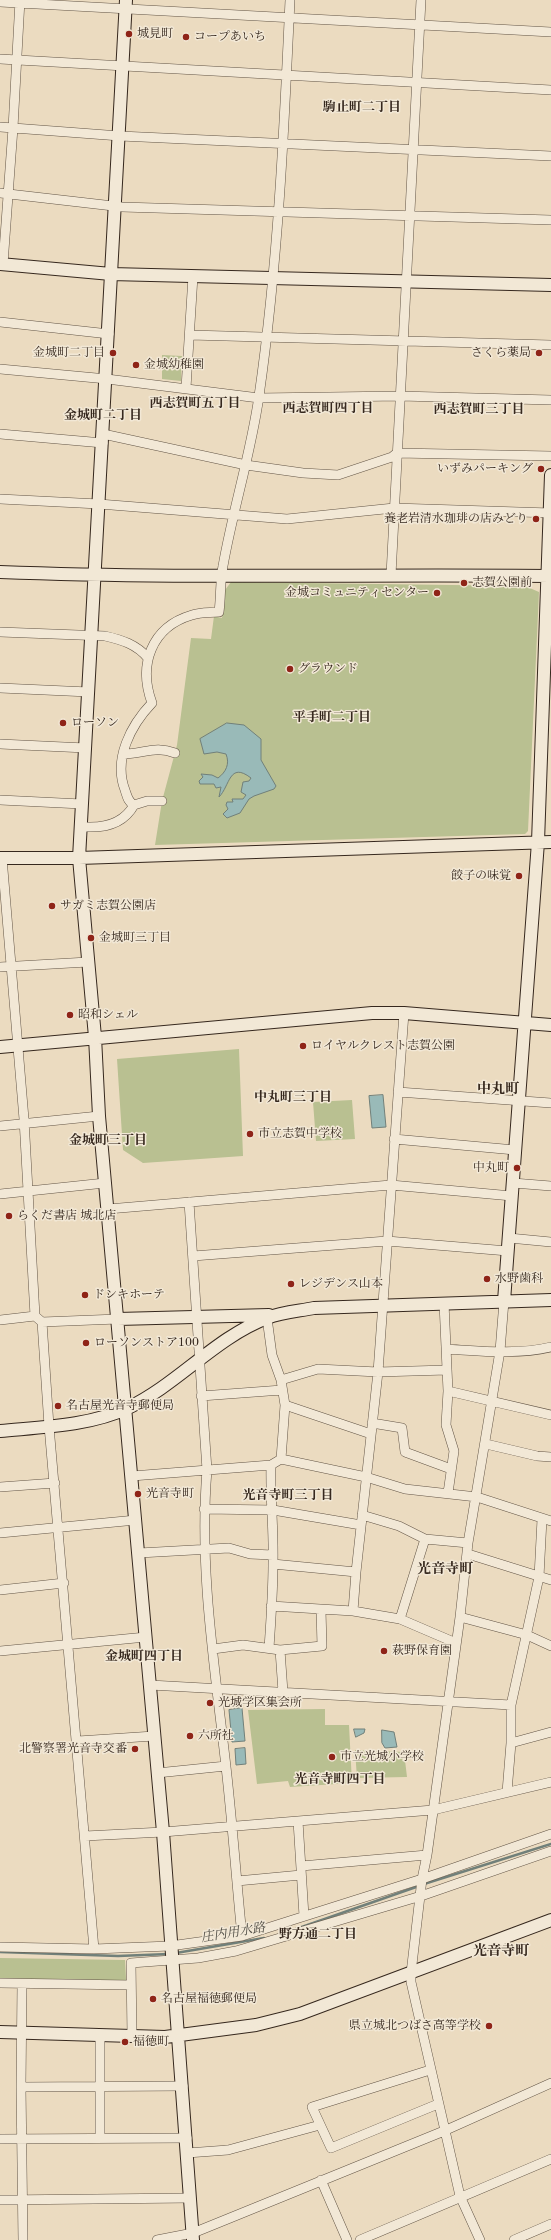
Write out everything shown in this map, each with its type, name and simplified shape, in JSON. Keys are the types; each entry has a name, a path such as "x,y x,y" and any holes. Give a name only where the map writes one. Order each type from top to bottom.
{"street":[{"path":"162,801 147,801 134,805 129,803 121,773 124,754 135,723 152,703 145,678 148,658 161,634 171,625 193,614 219,612 222,574 259,398 274,278 280,213 282,143 290,0"},
{"path":"391,574 412,149 421,0"},
{"path":"0,2 20,1 126,4 290,17 551,32"},
{"path":"20,1 13,128 4,194 1,264 112,274 551,285"},
{"path":"126,4 108,334 107,379 94,576 79,858 95,1037 99,1116 163,1832 170,1946 183,2086 193,2237"},
{"path":"0,59 551,90"},
{"path":"0,127 120,136 551,156"},
{"path":"4,194 115,205 280,213 551,220"},
{"path":"186,388 193,276"},
{"path":"0,322 108,334"},
{"path":"190,335 551,345"},
{"path":"0,369 107,379 259,398 400,396 551,400"},
{"path":"0,434 103,439 246,465 303,473 338,475 392,457 397,453 551,456"},
{"path":"480,2240 460,2196 430,2070 411,1982 411,1973 421,1888 427,1855 447,1700 460,1617 468,1543 486,1444 500,1351 520,1101 538,842 549,576 551,475"},
{"path":"0,499 99,504 287,518 394,508 550,513"},
{"path":"0,572 94,576 391,574 549,576"},
{"path":"0,632 92,636 122,640 132,645 148,658"},
{"path":"0,688 89,692"},
{"path":"0,744 86,748"},
{"path":"124,754 138,754 159,748 175,753"},
{"path":"0,800 82,804"},
{"path":"86,827 104,827 118,822 129,815 134,805"},
{"path":"94,1949 78,1741 28,1191 18,1046 2,891 1,858 79,858 476,846 551,842"},
{"path":"0,967 88,962"},
{"path":"0,1047 95,1037 372,1013 404,1013 551,1024"},
{"path":"353,1611 378,1372 404,1013"},
{"path":"398,1092 551,1103"},
{"path":"0,1126 99,1116"},
{"path":"394,1139 516,1150"},
{"path":"0,1194 105,1183"},
{"path":"513,1183 551,1186"},
{"path":"108,1208 391,1185 512,1196"},
{"path":"189,1202 201,1360 201,1396 208,1470 204,1509 204,1549 242,1936"},
{"path":"509,1238 551,1242"},
{"path":"193,1256 387,1240 508,1251"},
{"path":"0,1320 272,1316 314,1308 551,1300"},
{"path":"444,1303 448,1391 446,1425 454,1451 448,1493"},
{"path":"0,1431 49,1426 97,1418 126,1409 162,1390 232,1336 272,1316"},
{"path":"272,1316 272,1355 280,1380 285,1405 281,1459"},
{"path":"446,1349 500,1351 537,1350 551,1347"},
{"path":"280,1380 318,1369 378,1372 447,1370"},
{"path":"201,1396 282,1390"},
{"path":"448,1391 551,1415"},
{"path":"285,1405 324,1420 371,1434"},
{"path":"372,1423 402,1428 405,1452 451,1469"},
{"path":"486,1444 551,1457"},
{"path":"132,1476 271,1465 281,1459 366,1477 405,1489 477,1497 547,1520 539,1577 511,1705 511,1743 507,1792"},
{"path":"269,1648 273,1559 273,1510 270,1497 271,1465"},
{"path":"0,1487 55,1483"},
{"path":"204,1509 273,1510 361,1525"},
{"path":"362,1515 399,1526 425,1538 468,1543"},
{"path":"0,1533 136,1520"},
{"path":"400,1619 425,1538"},
{"path":"139,1553 229,1548 273,1559 356,1572"},
{"path":"468,1554 551,1580"},
{"path":"0,1590 64,1583"},
{"path":"272,1606 353,1611 400,1619 456,1643"},
{"path":"214,1649 243,1645 280,1650 322,1646 321,1610"},
{"path":"460,1617 527,1635 551,1646"},
{"path":"0,1651 146,1636"},
{"path":"280,1650 283,1692"},
{"path":"150,1685 447,1700 511,1705"},
{"path":"511,1743 551,1732"},
{"path":"78,1741 154,1736"},
{"path":"157,1773 226,1766"},
{"path":"85,1836 232,1827 433,1810 551,1782"},
{"path":"298,1821 304,1916"},
{"path":"132,2036 131,1963 204,1958 236,1951 421,1888 551,1834"},
{"path":"0,1947 94,1949 170,1946 242,1936 304,1916 421,1888 551,1851"},
{"path":"301,1866 427,1855"},
{"path":"237,1881 301,1875"},
{"path":"0,2032 179,2036 256,2025 300,2014 551,1920"},
{"path":"0,1983 131,1986"},
{"path":"22,1984 21,2139 24,2240"},
{"path":"100,2035 100,2138"},
{"path":"430,2070 312,2107 331,2148 438,2104"},
{"path":"157,2240 193,2237 321,2180 444,2131 551,2083"},
{"path":"21,2087 183,2086"},
{"path":"187,2153 228,2150 320,2125"},
{"path":"0,2139 187,2138"},
{"path":"360,2240 460,2196 551,2159"},
{"path":"321,2180 347,2240"},
{"path":"0,2200 190,2198"},
{"path":"514,2240 551,2224"}],"green space":[{"path":"162,355 182,356 181,381 162,379"},
{"path":"231,582 525,586 539,592 528,831 525,834 155,845 162,801 177,745 191,638 211,639 214,616 222,618 225,590"},
{"path":"239,1049 243,1156 143,1163 123,1150 117,1059"},
{"path":"352,1100 355,1139 316,1141 313,1102"},
{"path":"325,1709 325,1725 349,1725 352,1783 290,1787 288,1781 257,1784 248,1710"},
{"path":"355,1750 404,1752 407,1777 357,1778"},
{"path":"0,1958 125,1960 126,1981 0,1980"}],"water":[{"path":"227,723 244,725 261,739 261,760 276,786 274,789 249,799 240,813 227,818 223,814 228,809 226,805 227,802 233,802 232,799 243,799 246,795 241,792 243,782 249,781 251,778 244,773 238,772 234,774 219,797 221,787 216,788 214,784 200,784 199,781 203,777 201,774 212,775 218,778 225,770 228,761 226,754 217,752 204,754 200,739"},
{"path":"383,1095 386,1127 372,1128 369,1096"},
{"path":"242,1708 245,1741 232,1742 229,1710"},
{"path":"354,1729 365,1729 364,1733 356,1737"},
{"path":"382,1730 394,1732 397,1747 385,1748 382,1743"},
{"path":"245,1748 246,1764 236,1765 235,1749"}],"waterway":[{"name":"庄内用水路","path":"424,1884 551,1844"},
{"name":"庄内用水路","path":"296,1929 419,1886"},
{"name":"庄内用水路","path":"176,1953 264,1938"},
{"name":"庄内用水路","path":"0,1952 118,1956 169,1954"}],"place":[{"name":"城見町","path":"129,34"},
{"name":"コープあいち","path":"186,37"},
{"name":"金城町二丁目","path":"113,353"},
{"name":"さくら薬局","path":"539,353"},
{"name":"金城幼稚園","path":"136,365"},
{"name":"いずみパーキング","path":"541,469"},
{"name":"養老岩清水珈琲の店みどり","path":"536,519"},
{"name":"志賀公園前","path":"464,583"},
{"name":"金城コミュニティセンター","path":"437,593"},
{"name":"グラウンド","path":"290,669"},
{"name":"ローソン","path":"63,723"},
{"name":"餃子の味覚","path":"519,876"},
{"name":"サガミ志賀公園店","path":"52,906"},
{"name":"金城町三丁目","path":"91,938"},
{"name":"昭和シェル","path":"70,1015"},
{"name":"ロイヤルクレスト志賀公園","path":"303,1046"},
{"name":"市立志賀中学校","path":"250,1134"},
{"name":"中丸町","path":"517,1168"},
{"name":"らくだ書店 城北店","path":"9,1216"},
{"name":"水野歯科","path":"487,1279"},
{"name":"レジデンス山本","path":"291,1284"},
{"name":"ドンキホーテ","path":"85,1295"},
{"name":"ローソンストア100","path":"86,1343"},
{"name":"名古屋光音寺郵便局","path":"58,1406"},
{"name":"光音寺町","path":"138,1494"},
{"name":"萩野保育園","path":"384,1651"},
{"name":"光城学区集会所","path":"210,1703"},
{"name":"六所社","path":"190,1736"},
{"name":"北警察署光音寺交番","path":"135,1749"},
{"name":"市立光城小学校","path":"332,1757"},
{"name":"名古屋福徳郵便局","path":"153,1999"},
{"name":"県立城北つばさ高等学校","path":"489,2026"},
{"name":"福徳町","path":"125,2042"}],"district":[{"name":"駒止町二丁目","path":"362,108"},
{"name":"西志賀町五丁目","path":"195,404"},
{"name":"西志賀町四丁目","path":"328,409"},
{"name":"西志賀町三丁目","path":"479,410"},
{"name":"金城町二丁目","path":"103,416"},
{"name":"平手町二丁目","path":"332,718"},
{"name":"中丸町","path":"498,1089"},
{"name":"中丸町三丁目","path":"293,1098"},
{"name":"金城町三丁目","path":"108,1141"},
{"name":"光音寺町三丁目","path":"288,1496"},
{"name":"光音寺町","path":"445,1569"},
{"name":"金城町四丁目","path":"144,1657"},
{"name":"光音寺町四丁目","path":"340,1780"},
{"name":"野方通二丁目","path":"318,1935"},
{"name":"光音寺町","path":"501,1951"}]}
